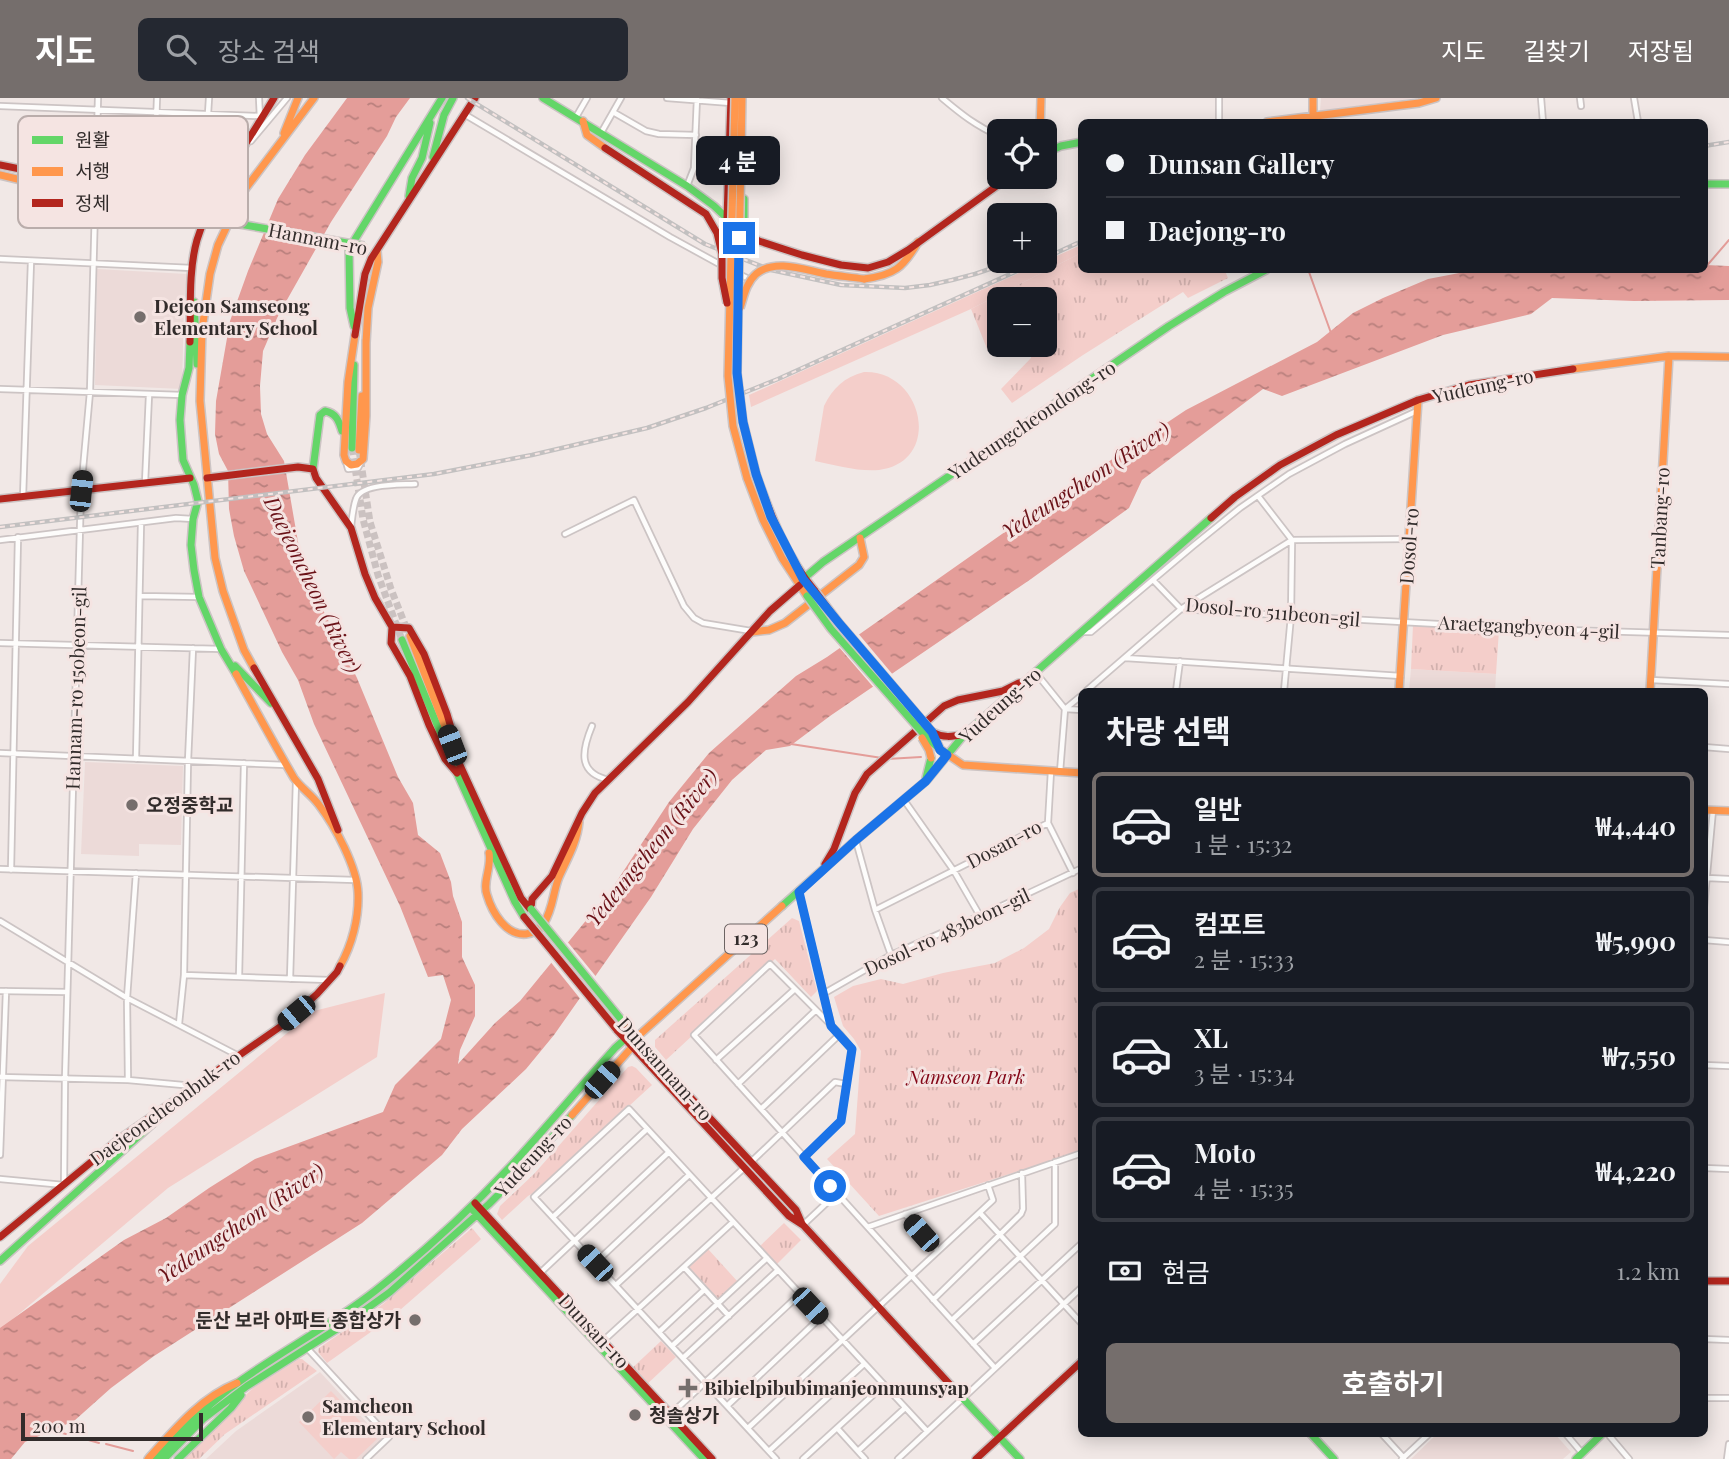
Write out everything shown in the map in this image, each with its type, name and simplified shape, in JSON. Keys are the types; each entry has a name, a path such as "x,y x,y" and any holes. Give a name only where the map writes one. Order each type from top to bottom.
{"main road":[{"name":"Daejeoncheonbuk-ro","path":"248,140 274,98"},
{"path":"282,141 298,98"},
{"path":"248,185 314,98"},
{"path":"358,452 355,332 350,308 349,249 442,98"},
{"path":"431,164 444,115 453,98"},
{"path":"377,250 378,262 368,308 357,464 351,465 344,455 344,436 348,382 365,274 371,258 475,98"},
{"path":"743,98 744,233"},
{"path":"743,98 728,376 733,426 747,478 763,520 782,558 802,582 815,591 932,732 944,752"},
{"path":"1040,119 1041,98"},
{"path":"1313,98 1313,117"},
{"path":"1295,119 1419,103 1436,98"},
{"path":"547,99 687,186 744,233 803,256 845,265 868,268 887,263 992,189"},
{"path":"727,218 732,100"},
{"path":"732,100 733,315 743,422 756,474 775,525 807,596 831,629 927,738 963,765 1078,773"},
{"path":"408,202 412,178 422,158 433,113"},
{"path":"579,119 587,135 706,214 718,233 722,254 722,278 733,315"},
{"path":"1057,148 1078,143"},
{"name":"Hannam-ro","path":"0,164 18,168"},
{"name":"Hannam-ro","path":"0,175 18,179"},
{"path":"1708,184 1729,184"},
{"name":"Hannam-ro","path":"248,226 377,250"},
{"name":"Daejeoncheonbuk-ro","path":"0,1237 94,1158 154,1113 284,1024 317,995 342,964 355,927 358,890 345,846 319,805 296,781 220,649 199,597 191,545 198,500 183,460 180,421 182,395 189,368 192,268 197,241 204,228"},
{"path":"225,228 213,264 202,330 200,401 215,558 223,591 244,650 318,779 345,846"},
{"path":"733,315 749,282 769,267 791,266 864,279 878,277 905,265 918,242"},
{"name":"Yudeungcheondong-ro","path":"531,909 532,899 552,876 579,819 596,793 688,702 770,611 823,562 1169,326 1260,273"},
{"path":"191,289 195,306 197,407 203,438"},
{"name":"Yudeung-ro","path":"164,1459 203,1419 244,1384 307,1348 390,1292 480,1213 516,1177 632,1047 636,1038 856,840 926,781 944,752 1235,497 1280,465 1336,435 1418,400 1469,385 1669,356 1729,357"},
{"name":"Tanbang-ro","path":"1650,688 1669,356"},
{"name":"Dosol-ro","path":"1399,688 1418,400"},
{"path":"344,436 335,415 324,411 320,415 313,469 316,478 351,528 375,598 393,627 391,643 410,676 445,759 458,770"},
{"path":"207,478 298,467 313,469"},
{"path":"0,499 190,478"},
{"path":"752,632 763,632 785,623 859,565 864,557 860,538"},
{"path":"393,627 409,628 419,645 449,721 458,752 458,770"},
{"path":"410,636 476,817 479,832 491,858 486,894 509,930 517,934 527,934 538,930 548,916 557,883 579,833 579,819"},
{"path":"402,640 458,770"},
{"path":"226,657 278,711"},
{"path":"820,873 834,849 855,793 867,774 944,706 958,700 1003,691 1032,676"},
{"path":"906,714 929,750 931,758 926,781"},
{"path":"932,732 938,736 953,737 965,734"},
{"name":"Dunsannam-ro","path":"458,770 521,898 636,1038 748,1165"},
{"path":"1708,810 1729,811"},
{"name":"Dunsannam-ro","path":"476,817 524,917 625,1040 796,1210 803,1225 1020,1459"},
{"path":"516,886 527,894 542,888"},
{"path":"625,1040 636,1038"},
{"name":"Yudeung-ro","path":"156,1459 198,1415 372,1294 396,1274 473,1205 625,1040"},
{"path":"0,1261 185,1094"},
{"path":"121,1153 154,1113"},
{"name":"Dunsan-ro","path":"473,1205 704,1459"},
{"name":"Dunsan-ro","path":"538,1275 712,1459"},
{"path":"1708,1281 1729,1282"},
{"path":"975,1459 1078,1365"},
{"path":"148,1459 196,1409 225,1386 244,1384"},
{"path":"178,1459 231,1408 244,1384"},
{"path":"1314,1437 1334,1459"},
{"path":"1579,1456 1600,1437"}],"street":[{"name":"Hannam-ro 150beon-gil","path":"97,116 98,98"},
{"path":"156,116 157,98"},
{"path":"208,114 209,98"},
{"path":"248,117 260,118 259,98"},
{"path":"248,144 288,98"},
{"path":"579,119 586,98"},
{"path":"601,133 621,98"},
{"path":"667,98 732,100"},
{"path":"942,98 972,122 987,130"},
{"path":"1219,98 1219,119"},
{"path":"1541,98 1543,119"},
{"path":"1580,98 1581,106"},
{"path":"1634,98 1638,119"},
{"path":"687,186 694,167 696,99"},
{"path":"0,106 234,116"},
{"path":"613,111 646,131 696,135"},
{"path":"464,114 670,237 747,278"},
{"name":"Hannam-ro 150beon-gil","path":"64,1185 81,491 90,392 93,228"},
{"path":"0,259 192,268"},
{"path":"23,497 31,261"},
{"path":"0,389 182,395"},
{"path":"145,483 149,395"},
{"path":"1081,632 1091,632 1193,546 1289,474 1418,410"},
{"path":"351,528 356,497 362,491 415,484"},
{"path":"1258,496 1292,540 1291,617 1284,688"},
{"path":"565,534 635,500 684,606 694,618 703,623 752,632"},
{"path":"0,540 176,518 193,519"},
{"path":"136,759 141,523"},
{"path":"11,870 18,537"},
{"path":"1089,688 1181,609 1292,540 1409,539"},
{"name":"Dosol-ro 511beon-gil","path":"1153,579 1181,609 1404,621"},
{"path":"140,596 199,597"},
{"name":"Araetgangbyeon 4-gil","path":"1404,621 1532,629 1729,635"},
{"path":"0,643 220,649"},
{"path":"179,1024 184,975 193,648"},
{"path":"1124,657 1401,676"},
{"path":"1176,688 1180,661"},
{"path":"1032,676 1065,709 1078,710"},
{"path":"1651,680 1729,684"},
{"path":"1060,772 1065,709 1078,698"},
{"path":"592,726 583,755 586,765 599,778 609,780"},
{"path":"1708,747 1729,749"},
{"path":"0,753 288,765"},
{"path":"239,977 244,763"},
{"name":"Dosan-ro","path":"875,911 1048,823 1051,771"},
{"path":"290,979 296,781"},
{"path":"904,800 954,871 980,916"},
{"path":"1708,867 1713,810"},
{"path":"1048,823 1073,873"},
{"path":"856,840 875,911 891,955"},
{"path":"0,869 355,880"},
{"name":"Dosol-ro 483beon-gil","path":"823,994 891,955 1078,870"},
{"path":"128,1080 128,998 136,873"},
{"path":"1708,878 1729,879"},
{"path":"799,892 831,1026"},
{"path":"0,921 128,998 237,1055"},
{"path":"1708,940 1729,942"},
{"path":"804,1157 841,1121 852,1049 770,964 694,1035 782,1133 868,1227 933,1300 974,1344 995,1368"},
{"path":"184,975 329,980"},
{"path":"716,1060 795,989"},
{"path":"0,1155 3,991 67,992"},
{"path":"738,1084 816,1010"},
{"path":"761,1109 840,1034"},
{"path":"1708,1065 1729,1066"},
{"path":"2,1077 128,1080 194,1086"},
{"path":"616,1285 835,1082 846,1084"},
{"path":"776,1459 534,1197 629,1109 927,1431"},
{"path":"553,1217 648,1129"},
{"path":"538,1275 669,1152"},
{"path":"868,1227 1078,1154"},
{"path":"952,1320 1055,1224 1055,1162"},
{"path":"1708,1168 1729,1169"},
{"path":"933,1300 1021,1214 1022,1173"},
{"path":"595,1263 690,1175"},
{"path":"0,1179 64,1185"},
{"path":"748,1428 993,1200 988,1185"},
{"path":"803,1225 837,1193"},
{"path":"980,1213 1078,1320"},
{"path":"905,1214 938,1251"},
{"path":"603,1341 733,1222"},
{"path":"974,1344 1078,1247"},
{"path":"672,1346 766,1258"},
{"path":"684,1267 729,1316"},
{"path":"683,1358 778,1270"},
{"path":"659,1332 705,1289"},
{"path":"898,1459 1078,1291"},
{"path":"671,1414 800,1294"},
{"path":"727,1406 821,1317"},
{"path":"1708,1339 1729,1340"},
{"path":"307,1348 389,1437 366,1459"},
{"path":"769,1451 864,1364"},
{"path":"803,1459 884,1385"},
{"path":"1708,1398 1729,1398"},
{"path":"858,1451 905,1408"},
{"path":"837,1428 865,1459"},
{"path":"1385,1437 1404,1459 1426,1437"},
{"path":"1567,1437 1579,1456"},
{"path":"1609,1437 1629,1459"},
{"path":"1727,1459 1729,1444"}],"shaded area":[{"path":"1321,98 1417,98 1320,111"},
{"name":"Dejeon Samseong Elementary School","path":"97,269 187,274 182,389 95,385"},
{"path":"1411,669 1496,674 1495,688 1409,688"},
{"name":"오정중학교","path":"85,762 183,766 181,845 139,844 139,856 81,854"},
{"name":"Samcheon Elementary School","path":"320,1372 382,1439 361,1459 206,1459 236,1431"},
{"path":"1434,1437 1558,1437 1571,1452 1563,1459 1411,1459"}],"green space":[{"path":"1078,246 1078,255 1057,265 1057,256"},
{"path":"1078,255 1078,273 1226,273 1228,278 1188,298 1183,292 1012,403 1001,389 1031,358 1057,357 1057,287 1014,287 1042,273 1057,273 1057,265"},
{"path":"1019,273 1042,273 1014,287 988,287"},
{"path":"987,287 987,301 971,309 751,407 749,395"},
{"path":"987,301 987,349 971,309"},
{"path":"864,372 884,375 901,385 912,400 918,417 918,435 912,451 899,463 879,470 855,469 815,461 827,400 845,380"},
{"path":"1413,625 1499,630 1496,674 1411,669"},
{"name":"Namseon Park","path":"1078,889 1078,1152 879,1216 827,1159 855,1134 861,1051 843,1026 834,997 853,986 881,979 903,984 995,963 1024,948 1049,929 1070,893"},
{"path":"792,918 799,921 817,991 811,997 775,959 666,1060 655,1047 655,1040"},
{"path":"385,993 377,1057 168,1188 0,1330 0,1284 28,1246 314,1011"},
{"path":"632,1066 652,1085 502,1220 497,1214 500,1206 534,1174 628,1067"},
{"path":"784,1223 801,1240 777,1264 760,1246"},
{"path":"472,1228 481,1239 478,1242 392,1317 327,1363 318,1352 319,1348 383,1304"},
{"path":"708,1249 738,1282 719,1300 689,1267"},
{"path":"661,1341 676,1357 644,1387 629,1371"},
{"path":"299,1359 317,1371 225,1434 199,1459 181,1459 253,1388"},
{"path":"331,1391 377,1439 356,1459 349,1459 341,1452 334,1459 299,1422"}],"water":[{"path":"347,98 410,98 331,222 279,314 263,351 261,414 267,434 284,461 298,542 317,598 357,678 398,777 413,803 418,835 440,853 451,882 462,922 462,957 475,985 475,1016 460,1050 458,1064 495,1023 520,1001 611,890 669,802 709,753 796,676 1186,410 1317,342 1353,313 1428,279 1459,273 1708,273 1708,265 1729,266 1729,300 1552,298 1531,314 1443,335 1282,396 1263,389 1142,480 1129,508 790,746 766,750 732,780 693,829 651,897 554,1035 526,1069 462,1129 442,1155 362,1223 154,1356 111,1388 74,1421 25,1442 11,1459 0,1459 0,1328 124,1240 166,1218 255,1159 383,1112 395,1085 441,1039 451,1000 443,975 428,977 400,906 314,724 298,680 244,571 229,509 228,471 219,454 215,434 216,401 230,321 278,199 305,155"}],"pier":[{"path":"857,632 894,676 875,689 838,646"},
{"path":"566,940 598,979 582,1001 549,960"}],"waterway":[{"path":"1708,264 1729,240"},
{"path":"1309,273 1331,333"},
{"path":"791,744 882,758"},
{"path":"887,759 921,757"},
{"path":"50,1430 66,1434"},
{"path":"85,1439 99,1443"},
{"path":"106,1444 133,1451"}],"tunnel":[{"path":"352,448 363,519 378,575 402,640"},
{"path":"359,450 370,522 408,632"}],"railway":[{"path":"467,98 705,244 771,270 841,285 905,288 930,285 987,270"},
{"path":"1708,145 1729,142"},
{"path":"1057,252 1078,243"},
{"path":"0,527 434,474 532,455 647,428 778,379 1012,273"}],"traffic: fast":[{"path":"354,326 350,308 349,249 442,98"},
{"path":"433,157 444,115 453,98"},
{"path":"543,98 687,186 731,222"},
{"path":"409,196 430,123"},
{"path":"1057,148 1078,143"},
{"path":"1708,184 1729,184"},
{"path":"744,199 744,233"},
{"path":"248,226 364,246"},
{"path":"803,579 823,562 1169,326 1260,273"},
{"path":"194,302 197,364"},
{"path":"190,342 189,368 182,395 180,420 183,460 198,501 193,519 191,545 194,570 199,597 221,649 236,674"},
{"path":"352,448 354,365"},
{"path":"313,469 320,415 325,411 332,414 342,431"},
{"path":"782,906 926,781 963,736 1211,518"},
{"path":"807,596 831,629 927,738 940,749"},
{"path":"402,640 457,773 524,917"},
{"path":"235,666 271,703"},
{"path":"926,778 931,758"},
{"path":"531,909 624,1023"},
{"path":"156,1459 191,1422 229,1389 357,1304 428,1247 509,1168 615,1048 625,1039 636,1038"},
{"path":"0,1261 171,1107"},
{"path":"164,1459 203,1419 247,1386 390,1292 489,1204 572,1115"},
{"path":"473,1210 704,1459"},
{"path":"956,1391 1020,1459"},
{"path":"178,1459 241,1395"},
{"path":"1314,1437 1334,1459"},
{"path":"1576,1459 1599,1437"}],"traffic: slow":[{"path":"284,133 298,98"},
{"path":"248,185 314,98"},
{"path":"735,98 728,376 733,426 747,478"},
{"path":"742,98 737,373 743,422 756,474"},
{"path":"1040,119 1041,98"},
{"path":"1313,98 1313,117"},
{"path":"1291,119 1419,103 1436,98"},
{"path":"583,121 587,135 605,148"},
{"path":"0,175 18,179"},
{"path":"226,228 210,274 202,330 200,401 215,558 223,591 244,650 254,668"},
{"path":"864,279 897,269 918,242"},
{"path":"366,343 368,308 378,262 377,251"},
{"path":"740,308 750,281 756,274 772,267 790,266 864,279"},
{"path":"355,335 348,382 344,455 351,465 363,459 366,340"},
{"path":"1650,688 1669,356"},
{"path":"1573,369 1669,356 1729,357"},
{"path":"359,450 362,396"},
{"path":"1399,688 1418,400"},
{"path":"747,478 763,520 782,558 807,596"},
{"path":"752,632 769,630 785,623 859,565 864,557 860,538"},
{"path":"410,636 452,745"},
{"path":"236,674 294,778 316,801 332,824 354,871 358,893 356,922 340,966"},
{"path":"932,732 940,749 963,765 1078,773"},
{"path":"922,738 931,758"},
{"path":"1708,810 1729,811"},
{"path":"489,853 486,890 492,909 512,931 519,934 531,933 540,928 547,918 559,877 574,844 579,822"},
{"path":"572,1115 632,1047 636,1038 782,906"},
{"path":"148,1459 199,1406 237,1383"}],"traffic: jam":[{"path":"248,139 274,98"},
{"path":"355,335 365,274 371,259 475,98"},
{"path":"727,218 731,98"},
{"path":"605,148 706,214 717,233 722,254 722,278 727,303"},
{"path":"0,165 18,169"},
{"path":"740,230 759,241 802,255 841,265 868,268 888,262 908,250 992,189"},
{"path":"190,342 191,278 194,252 202,228"},
{"path":"1211,518 1280,465 1336,435 1418,400 1469,385 1573,369"},
{"path":"207,478 298,467 313,469 316,478 351,528 365,574 392,627"},
{"path":"756,474 788,550 815,591"},
{"path":"0,499 190,478"},
{"path":"531,909 532,899 552,876 582,813 595,793 688,702 770,611 800,585"},
{"path":"815,591 932,732"},
{"path":"457,773 445,759 410,676 391,643 392,627 409,628 424,654 447,714 460,767"},
{"path":"254,668 318,779 338,830"},
{"path":"825,864 834,849 855,793 867,774 944,706 958,700 1003,691 1019,683"},
{"path":"932,732 948,736 964,734"},
{"path":"459,763 521,898 530,909"},
{"path":"524,917 617,1030"},
{"path":"0,1237 118,1140 284,1024 317,994 340,966"},
{"path":"624,1023 796,1210 802,1224"},
{"path":"617,1030 789,1216 803,1225 956,1391"},
{"path":"475,1203 712,1459"},
{"path":"1708,1281 1729,1281"},
{"path":"976,1459 1078,1365"}],"place":[{"name":"Dejeon Samseong Elementary School","path":"140,317"},
{"name":"오정중학교","path":"132,805"},
{"name":"둔산 보라 아파트 종합상가","path":"415,1320"},
{"name":"Bibielpibubimanjeonmunsyap","path":"688,1388"},
{"name":"청솔상가","path":"635,1415"},
{"name":"Samcheon Elementary School","path":"308,1417"}],"route":[{"path":"739,238 737,373 743,422 756,474 771,517 803,579 932,732 940,750 947,755 926,781 799,892 831,1026 852,1049 841,1121 804,1157 830,1186"}],"water label":[{"name":"Yedeungcheon (River)","path":"1086,481"},
{"name":"Daejeoncheon (River)","path":"312,585"},
{"name":"Yedeungcheon (River)","path":"652,848"},
{"name":"Yedeungcheon (River)","path":"241,1224"}]}
